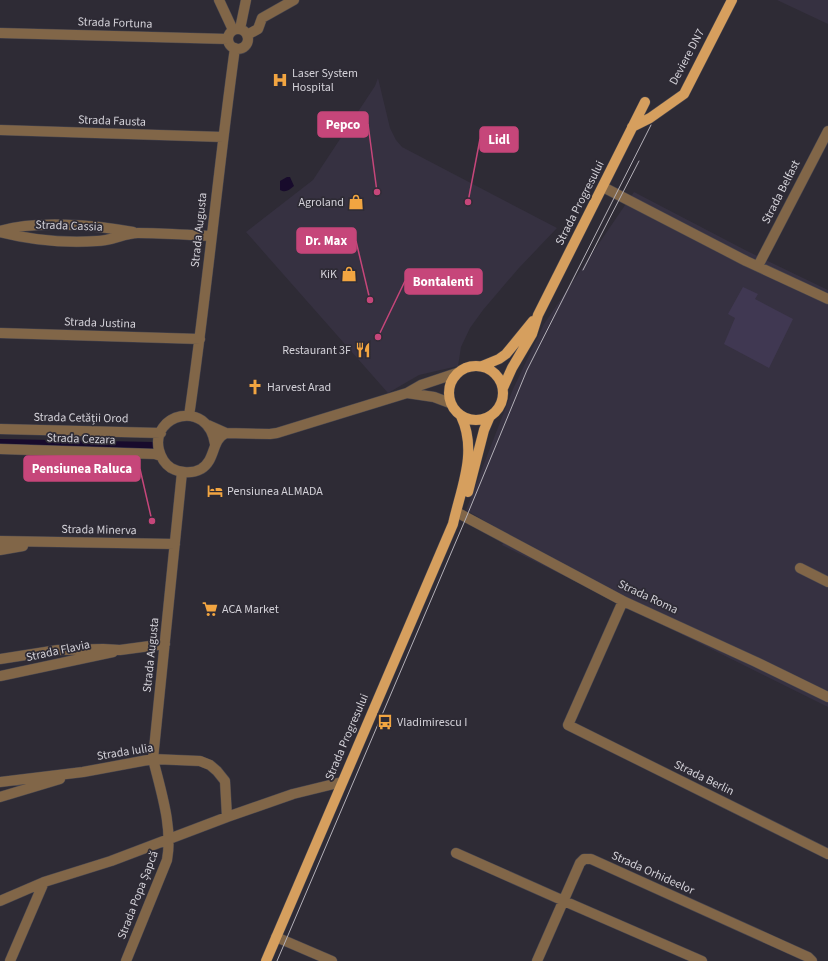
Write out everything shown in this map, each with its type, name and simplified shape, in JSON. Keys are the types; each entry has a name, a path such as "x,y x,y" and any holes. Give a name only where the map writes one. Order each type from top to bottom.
{"main road":[{"name":"Deviere DN7","path":"632,127 650,118 684,94 732,0"},
{"name":"Strada Progresului","path":"503,388 512,368 532,334 538,315 645,102"},
{"name":"Strada Progresului","path":"482,366 499,359 506,354 538,315"},
{"path":"468,366 482,366 496,374 501,381 503,396 501,404 490,416 479,420 473,420 461,416 456,412 450,403 449,387 457,373 468,366"},
{"name":"Strada Progresului","path":"266,961 453,524 464,480 469,444 466,427 461,416"},
{"name":"Strada Progresului","path":"453,524 460,514 471,481 484,430 490,416"}],"street":[{"path":"219,0 237,34 247,41 245,45 240,48 235,48 230,45 237,34 246,0"},
{"path":"237,34 258,29 262,18 294,0"},
{"name":"Strada Fortuna","path":"0,33 237,34"},
{"name":"Strada Augusta","path":"189,416 200,339 235,48"},
{"name":"Strada Fausta","path":"0,130 223,138"},
{"name":"Strada Belfast","path":"758,266 828,131"},
{"path":"603,187 758,266 828,299"},
{"name":"Strada Cassia","path":"0,231 12,227 72,225 109,228 137,233 212,236"},
{"name":"Strada Cassia","path":"0,231 12,235 41,239 97,241 111,240 137,233"},
{"name":"Strada Justina","path":"0,333 200,339"},
{"path":"208,425 214,435 215,444 214,454 209,462 201,469 192,472 182,472 170,467 161,456 159,440 161,432 166,425 180,416 200,418 208,425 226,433 277,433 408,393 421,385 457,373"},
{"path":"408,393 434,397 450,403"},
{"name":"Strada Cetății Orod","path":"0,429 161,432"},
{"path":"215,444 219,437 226,433"},
{"name":"Strada Cezara","path":"0,450 155,454 161,456"},
{"name":"Strada Augusta","path":"170,838 153,759 182,472"},
{"name":"Strada Roma","path":"460,514 623,601 828,697"},
{"name":"Strada Minerva","path":"0,541 175,544"},
{"name":"Strada Minerva","path":"0,550 46,542"},
{"path":"800,568 828,582"},
{"name":"Strada Berlin","path":"623,601 568,725 828,854"},
{"name":"Strada Flavia","path":"0,659 58,650 120,650 165,644"},
{"name":"Strada Flavia","path":"0,676 107,655 120,650"},
{"name":"Strada Iulia","path":"0,782 83,772 153,759 200,761 210,765 225,781 227,817"},
{"name":"Strada Iulia","path":"0,797 83,772"},
{"path":"0,901 44,882 111,861 227,817 293,794 342,782"},
{"name":"Strada Popa Șapcă","path":"126,961 167,860 170,838"},
{"path":"456,853 702,961"},
{"name":"Strada Orhideelor","path":"537,961 580,863 584,859 591,859 808,957 812,961"},
{"path":"10,961 44,882"},
{"path":"276,937 332,961"}],"shaded area":[{"path":"777,0 828,0 828,24"},
{"path":"378,78 390,128 396,140 402,147 557,228 518,269 483,310 470,328 461,347 458,366 419,375 388,393 246,232 313,180 375,86"},
{"path":"290,177 294,186 289,190 282,191 280,190 280,181"},
{"path":"634,192 747,251 828,290 828,707 502,545 507,534 466,510 513,389 544,324"},
{"path":"743,287 758,294 755,299 793,319 769,368 724,344 735,318 728,314"}],"waterway":[{"path":"0,443 154,446"}],"tram line":[{"path":"277,961 466,518 527,370 651,125"},
{"path":"583,270 639,161"}],"place":[{"name":"Laser System Hospital","path":"280,80"},
{"name":"Pepco","path":"377,192"},
{"name":"Agroland","path":"356,202"},
{"name":"Lidl","path":"468,202"},
{"name":"KiK","path":"349,274"},
{"name":"Dr. Max","path":"370,300"},
{"name":"Bontalenti","path":"378,337"},
{"name":"Restaurant 3F","path":"363,350"},
{"name":"Harvest Arad","path":"255,387"},
{"name":"Pensiunea ALMADA","path":"215,491"},
{"name":"Pensiunea Raluca","path":"152,521"},
{"name":"ACA Market","path":"210,609"},
{"name":"Vladimirescu I","path":"385,722"}]}
